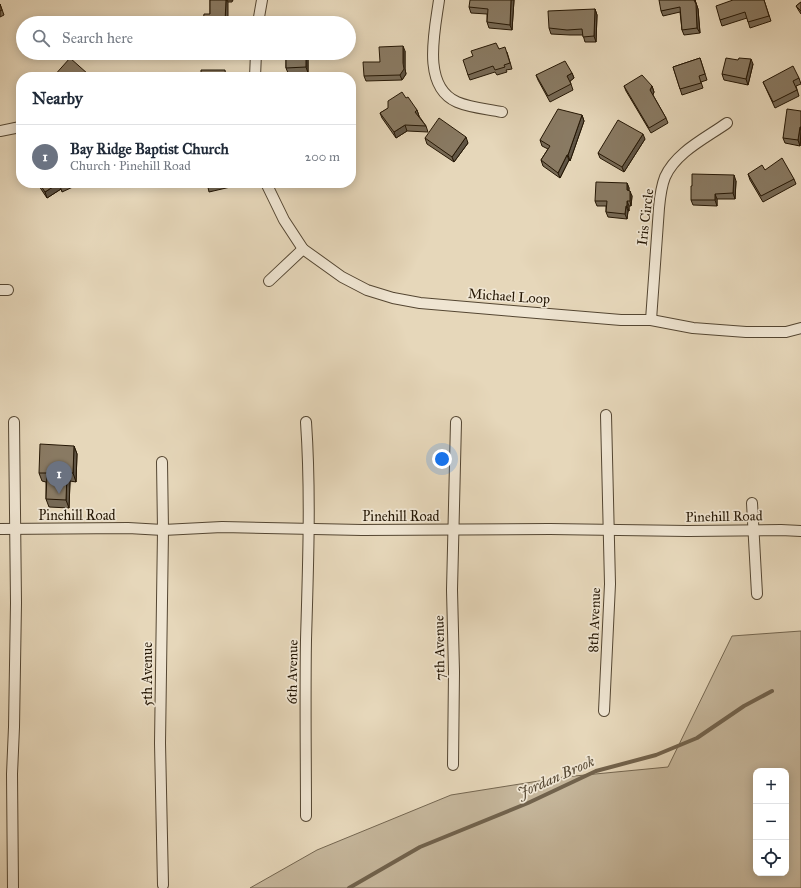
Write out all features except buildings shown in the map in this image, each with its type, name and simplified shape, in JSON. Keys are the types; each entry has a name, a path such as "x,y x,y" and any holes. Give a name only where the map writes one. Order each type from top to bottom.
{"street":[{"path":"259,16 262,0"},
{"path":"439,0 433,50 433,66 437,81 445,93 456,102 502,112"},
{"path":"255,72 256,60"},
{"name":"Iris Circle","path":"650,320 659,208 665,177 673,163 684,153 727,123"},
{"path":"0,131 16,128"},
{"name":"Michael Loop","path":"268,188 281,215 303,249 342,277 367,290 393,298 420,303 621,320 650,320 693,328 746,332 786,332 801,328"},
{"path":"269,281 303,249"},
{"name":"8th Avenue","path":"604,711 610,584 606,415"},
{"path":"13,888 12,774 16,603 14,422"},
{"name":"6th Avenue","path":"306,422 308,454 306,816"},
{"name":"7th Avenue","path":"454,765 452,590 456,422"},
{"name":"5th Avenue","path":"162,462 163,530 160,743 163,885"},
{"path":"752,503 757,594"},
{"name":"Pinehill Road","path":"0,529 128,528 163,530 222,527 454,530 801,531"}],"shaded area":[{"path":"801,631 801,888 250,888 317,850 451,795 564,777 668,767 732,636"}],"waterway":[{"name":"Jordan Brook","path":"349,888 420,847 528,803 596,771 656,755 697,738 744,706 772,691"}],"place":[{"name":"Bay Ridge Baptist Church","path":"59,494"}]}
